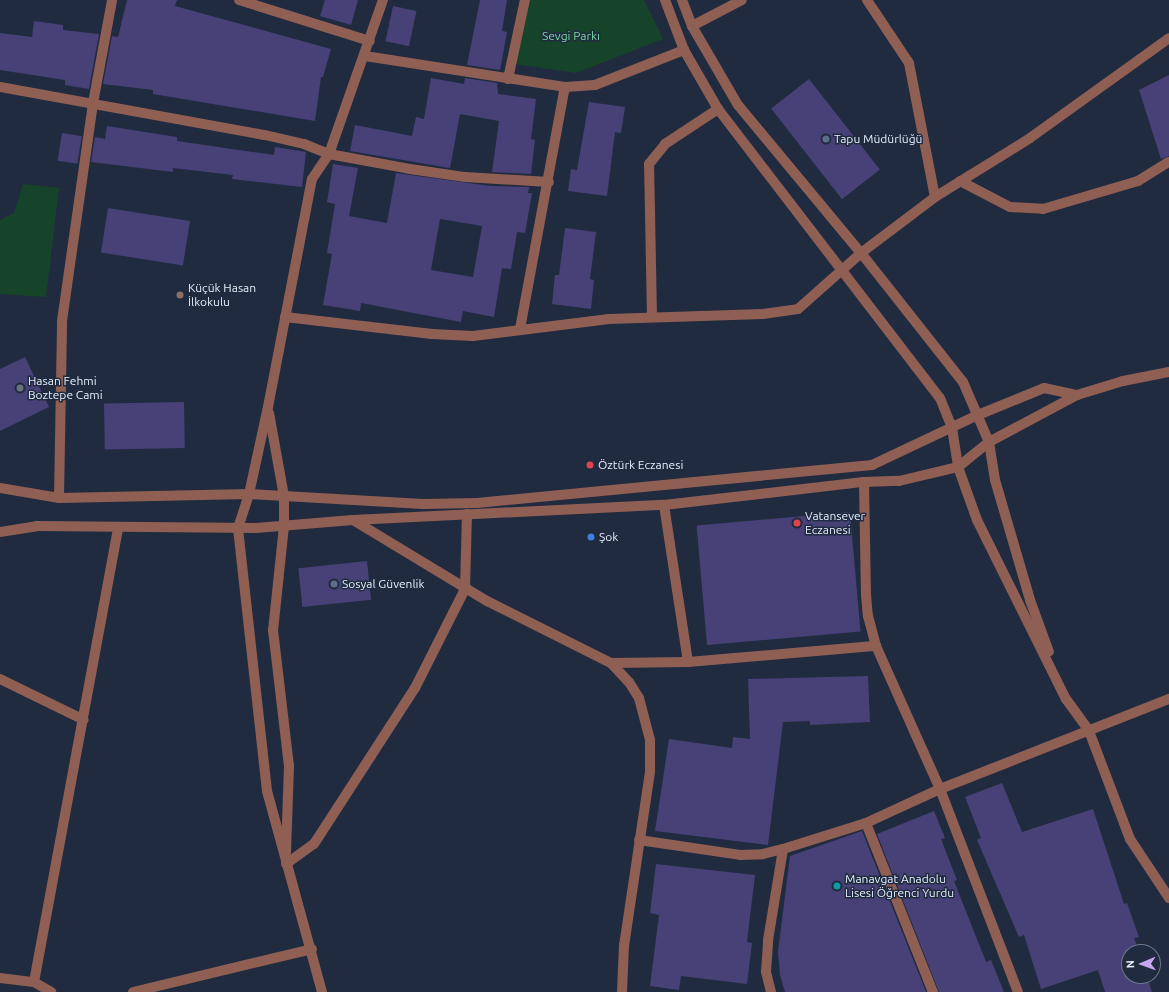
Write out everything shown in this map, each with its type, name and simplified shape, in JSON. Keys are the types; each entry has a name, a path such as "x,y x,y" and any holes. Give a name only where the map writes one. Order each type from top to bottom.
{"street":[{"path":"59,498 62,321 93,103 112,0"},
{"path":"239,0 370,41"},
{"path":"322,992 312,949 286,864 267,791 238,528 249,494 268,408 312,179 329,154 365,56 383,0"},
{"path":"508,79 525,0"},
{"path":"665,0 684,50 718,110 843,270 940,398 952,428 958,467 977,520 1066,699 1089,731 1130,839 1169,898"},
{"path":"682,0 692,26 738,105 861,253 963,382 989,442 995,480 1030,600 1066,699"},
{"path":"692,26 742,0"},
{"path":"867,0 909,63 935,197"},
{"path":"285,317 432,334 473,336 520,329 652,317 762,314 798,309 861,253 935,197 1030,138 1169,38"},
{"path":"365,56 565,87 595,85 684,50"},
{"path":"0,87 265,135 304,144 329,154 465,177 549,182"},
{"path":"520,329 549,182 565,87"},
{"path":"652,317 649,164 665,144 718,110"},
{"path":"960,181 1010,207 1043,209 1138,181 1169,162"},
{"path":"0,532 37,526 238,528 353,520 664,505 864,482 899,481 958,467 989,442 1078,395 1123,380 1169,372"},
{"path":"0,488 59,498 249,494 423,504 477,503 872,465 978,415 1044,388 1078,395"},
{"path":"268,408 284,496 284,526 273,630 289,766 286,864"},
{"path":"0,481 29,494"},
{"path":"864,482 866,595 868,616 876,646 940,789 1018,992"},
{"path":"664,505 688,662"},
{"path":"286,864 314,844 415,688 465,589 467,514"},
{"path":"353,520 465,589 610,663 629,682 639,698 646,718 650,772 624,945 622,992"},
{"path":"34,982 84,720 118,528"},
{"path":"610,663 688,662 876,646"},
{"path":"0,679 84,720"},
{"path":"639,840 740,854 763,854 783,849 866,823 940,789 1169,700"},
{"path":"866,823 933,992"},
{"path":"771,992 766,972 768,940 783,849"},
{"path":"133,992 312,949"},
{"path":"0,978 34,982 51,992"}],"green space":[{"name":"Sevgi Parkı","path":"530,0 644,0 663,39 576,73 515,64"},
{"path":"23,184 59,188 46,297 0,294 0,220 14,213"}],"building":[{"path":"127,0 177,0 175,6 331,49 323,77 321,77 315,121 153,94 153,90 103,84 112,36 118,37"},
{"path":"325,0 358,0 351,25 320,16"},
{"path":"480,0 507,0 502,31 507,32 500,70 467,65"},
{"path":"393,6 416,11 409,46 386,41"},
{"path":"34,21 63,25 63,30 99,34 89,89 65,85 65,80 0,70 0,33 32,37"},
{"path":"1169,75 1169,156 1161,159 1139,90"},
{"path":"431,78 464,84 465,78 497,83 498,94 536,99 531,139 535,140 531,174 492,172 499,121 460,114 450,168 350,151 355,125 412,136 416,117 424,119"},
{"name":"Tapu Müdürlüğü","path":"809,79 880,170 842,199 771,109"},
{"path":"589,102 625,107 621,133 615,132 607,196 568,191 571,169 577,170"},
{"path":"107,126 177,137 177,141 274,155 275,147 306,152 302,187 232,179 233,175 173,168 173,172 91,162 95,137 105,139"},
{"path":"62,133 82,136 77,164 58,161"},
{"path":"333,164 358,168 349,216 387,223 396,173 490,186 529,187 528,193 532,193 525,233 517,232 511,269 502,268 494,317 463,311 461,322 361,303 360,311 323,305 332,254 327,253 335,204 327,202","holes":["440,219 482,226 473,277 431,270"]},
{"path":"108,208 190,221 183,265 101,252"},
{"path":"565,228 596,232 590,279 594,280 591,309 552,304 555,275 559,275"},
{"name":"Hasan Fehmi Boztepe Cami","path":"25,357 49,407 0,431 0,369"},
{"path":"184,402 185,448 105,449 104,403"},
{"path":"850,512 860,632 707,645 697,525"},
{"name":"Sosyal Güvenlik","path":"367,561 371,600 302,607 298,568"},
{"path":"868,676 870,722 810,725 810,721 783,722 768,845 655,831 669,739 732,748 733,737 750,739 748,679"},
{"path":"1002,783 1022,832 1093,809 1124,904 1127,903 1139,937 1134,938 1136,944 1121,944 1121,984 1150,984 1152,992 1105,992 1098,970 1041,989 1024,935 1019,937 977,840 981,838 965,797"},
{"path":"934,811 945,838 941,839 957,880 954,881 986,962 991,960 1004,992 939,992 877,834"},
{"name":"Manavgat Anadolu Lisesi Öğrenci Yurdu","path":"862,831 926,992 785,992 780,975 778,952 790,856"},
{"path":"656,864 755,875 747,942 752,943 747,984 681,976 679,990 650,986 659,915 650,913"}],"place":[{"name":"Tapu Müdürlüğü","path":"826,139"},
{"name":"Küçük Hasan İlkokulu","path":"180,295"},
{"name":"Hasan Fehmi Boztepe Cami","path":"20,388"},
{"name":"Öztürk Eczanesi","path":"590,465"},
{"name":"Vatansever Eczanesi","path":"797,523"},
{"name":"Şok","path":"591,537"},
{"name":"Sosyal Güvenlik","path":"334,584"},
{"name":"Manavgat Anadolu Lisesi Öğrenci Yurdu","path":"837,886"}]}
